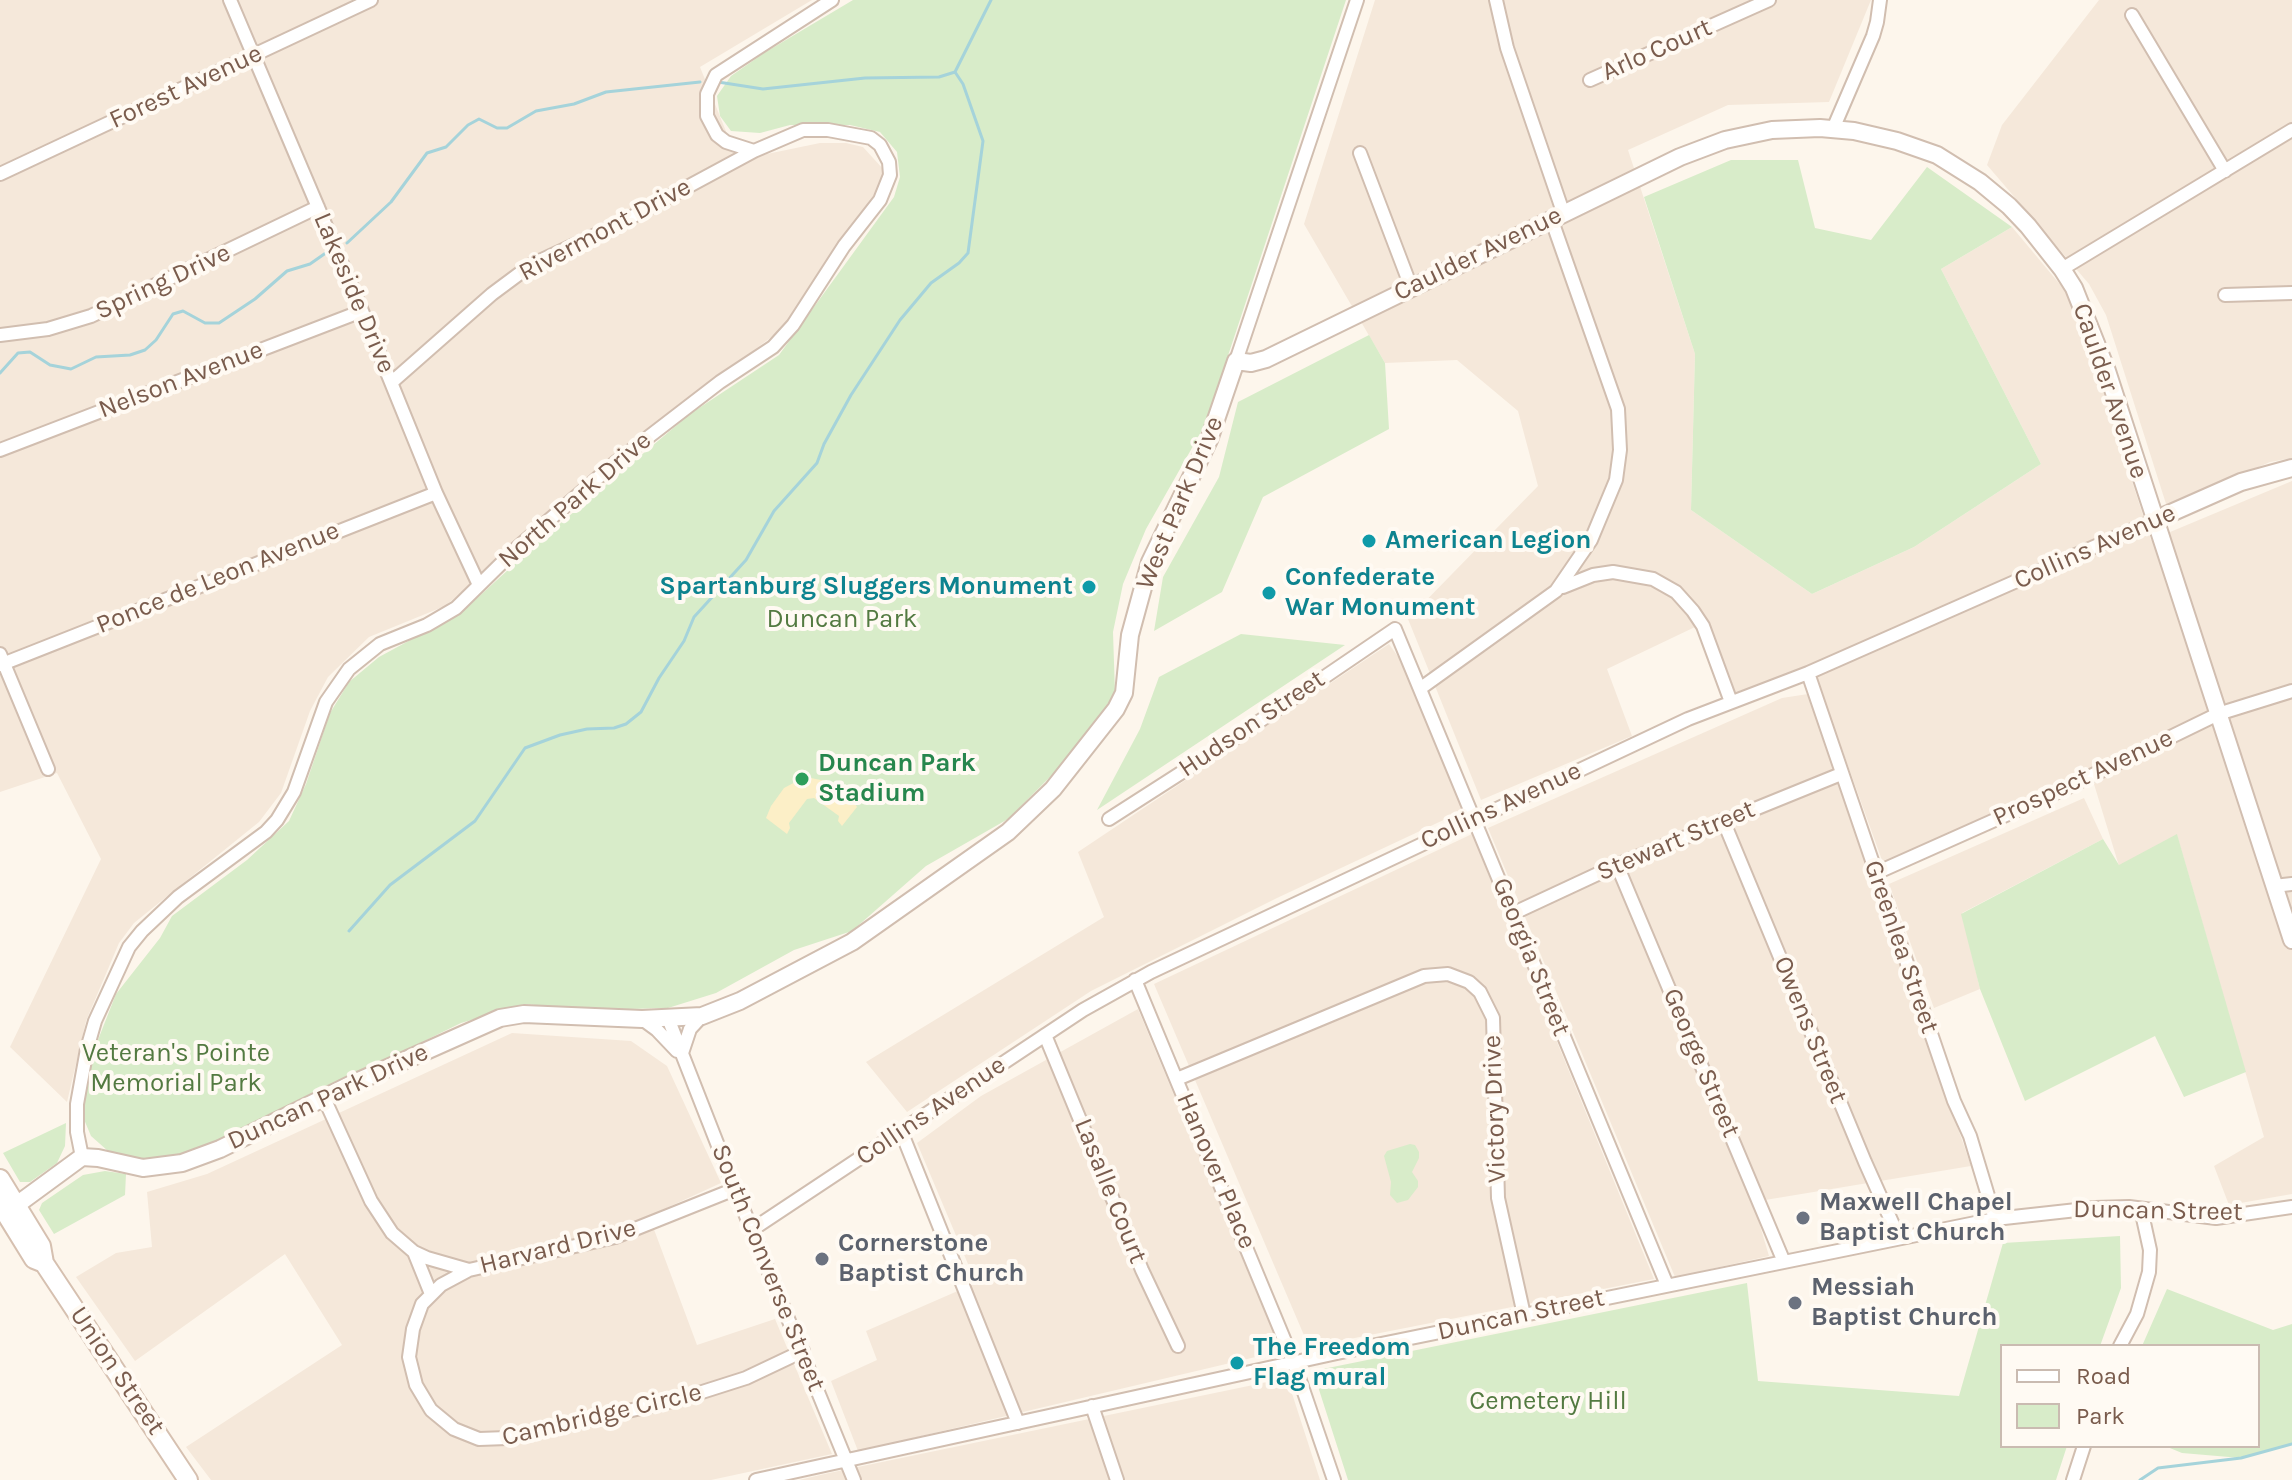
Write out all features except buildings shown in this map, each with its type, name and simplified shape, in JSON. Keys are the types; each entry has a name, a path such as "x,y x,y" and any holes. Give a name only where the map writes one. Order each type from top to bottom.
{"main road":[{"name":"Union Street","path":"0,1179 7,1207 34,1259 44,1263 188,1480"}],"street":[{"name":"Lakeside Drive","path":"230,0 436,493 479,585"},
{"name":"Forest Avenue","path":"0,174 371,0"},
{"path":"754,151 726,142 711,126 705,106 712,81 725,68 832,0"},
{"name":"West Park Drive","path":"668,1018 702,1016 750,997 862,936 1008,832 1053,789 1116,709 1124,693 1130,635 1150,562 1204,452 1357,0"},
{"path":"1496,0 1507,48 1620,422 1619,464 1613,490 1591,540 1556,591"},
{"name":"Arlo Court","path":"1590,80 1769,0"},
{"path":"1833,129 1873,36 1880,0"},
{"path":"2132,15 2225,171"},
{"name":"Caulder Avenue","path":"1236,361 1251,363 1266,359 1557,215 1680,157 1725,140 1772,130 1833,129 1897,141 1937,155 2009,206 2037,236 2074,288 2092,329 2292,940"},
{"name":"North Park Drive","path":"82,1157 77,1132 77,1104 87,1049 95,1021 129,947 178,897 266,832 277,820 294,792 326,702 349,669 380,644 442,618 468,598 518,547 616,462 720,382 762,356 784,336 844,246 880,200 890,175 884,150 876,141 828,130 803,130 754,151"},
{"path":"2062,269 2292,130"},
{"name":"Rivermont Drive","path":"392,382 498,289 531,265 613,227 754,151"},
{"path":"1360,153 1411,287"},
{"name":"Spring Drive","path":"0,335 48,329 91,316 318,207"},
{"path":"2225,295 2292,293"},
{"name":"Nelson Avenue","path":"0,450 362,311"},
{"name":"Collins Avenue","path":"753,1229 1045,1035 1135,980 1688,719 1808,673 2241,482 2292,468"},
{"name":"Ponce de Leon Avenue","path":"1,661 436,493"},
{"path":"1421,688 1556,591 1583,578 1613,572 1653,579 1686,601 1703,626 1731,702"},
{"name":"Georgia Street","path":"1395,629 1667,1285"},
{"name":"Hudson Street","path":"1109,819 1395,629"},
{"path":"1,661 48,769"},
{"name":"Greenlea Street","path":"1808,673 1954,1101 1970,1136 1995,1219"},
{"name":"Prospect Avenue","path":"1876,873 2062,790 2218,714 2292,691"},
{"name":"Stewart Street","path":"1514,913 1617,865 1841,774"},
{"name":"Owens Street","path":"1723,820 1899,1238"},
{"name":"George Street","path":"1617,865 1784,1262"},
{"path":"2274,886 2292,884"},
{"name":"Victory Drive","path":"1177,1079 1424,976 1448,974 1469,982 1480,992 1493,1018 1498,1198 1524,1315"},
{"name":"Hanover Place","path":"1135,980 1294,1363 1334,1480"},
{"name":"Duncan Park Drive","path":"82,1157 143,1168 169,1167 220,1149 500,1018 524,1014 668,1018"},
{"path":"682,1057 685,1038 702,1016"},
{"name":"South Converse Street","path":"668,1018 854,1480"},
{"name":"South Converse Street","path":"642,1019 682,1057"},
{"name":"Lasalle Court","path":"1045,1035 1142,1270 1178,1346"},
{"name":"Harvard Drive","path":"324,1098 383,1222 414,1252 469,1270 615,1237 735,1189"},
{"path":"901,1131 1018,1423"},
{"path":"7,1207 82,1157"},
{"name":"Duncan Street","path":"756,1480 1294,1363 1995,1219 2062,1210 2141,1209 2216,1218 2292,1207"},
{"path":"2121,1344 2137,1314 2149,1272 2150,1250 2141,1209"},
{"path":"414,1252 431,1294"},
{"name":"Cambridge Circle","path":"469,1270 450,1279 422,1304 409,1343 411,1372 422,1399 442,1421 479,1439 507,1438 677,1400 746,1378 803,1351"},
{"path":"1092,1406 1117,1480"},
{"path":"2073,1480 2083,1448"}],"shaded area":[{"path":"0,0 812,0 700,67 740,166 762,155 820,143 846,143 863,147 884,170 881,184 782,329 586,477 445,606 369,637 328,677 310,711 281,793 259,822 134,923 119,943 86,1021 67,1102 10,1047 101,859 57,773 0,792"},
{"path":"1375,0 1871,0 1829,102 1728,105 1628,150 1695,354 1691,510 1812,594 1914,547 2041,464 1941,269 2012,227 2068,294 2091,354 2151,540 2292,481 2292,1194 2229,1205 2214,1166 2264,1137 2177,835 2119,866 2090,771 1883,863 1812,666 1731,694 1695,627 1607,669 1632,736 1481,800 1408,619 1538,486 1518,411 1457,360 1385,363 1304,224"},
{"path":"2099,0 2292,0 2292,458 2270,462 2167,507 2106,315 2089,284 1987,165 2002,125"},
{"path":"1389,644 1407,669 1467,809 1277,898 1091,991 907,1112 866,1062 1104,917 1078,852"},
{"path":"1808,694 1971,1166 1753,1202 1769,1256 1675,1277 1488,828 1782,698"},
{"path":"2084,798 2103,839 1962,913 1980,989 1934,1008 1889,884"},
{"path":"1472,834 1654,1279 1309,1347 1154,984"},
{"path":"1138,1009 1281,1351 858,1451 831,1381 877,1360 866,1331 976,1283 917,1143 981,1096"},
{"path":"512,1033 631,1041 667,1066 721,1183 649,1216 697,1345 775,1319 832,1454 711,1480 211,1480 186,1447 342,1345 285,1254 135,1361 76,1277 116,1253 152,1247 147,1192 207,1174"},
{"path":"1287,1378 1320,1480 799,1480 829,1473"}],"green space":[{"name":"Duncan Park","path":"853,0 1346,0 1205,425 1146,529 1123,584 1113,632 1115,693 1076,751 1008,819 926,866 852,931 794,950 716,993 668,1008 591,1010 525,1004 461,1023 216,1143 182,1156 131,1160 108,1151 91,1136 83,1117 83,1099 94,1050 116,994 160,938 172,916 247,860 289,821 306,784 330,713 349,682 379,657 462,612 543,538 690,414 779,355 894,197 900,177 897,152 880,132 850,125 790,125 760,133 731,131 720,116 717,96 731,76"},
{"path":"1731,160 1798,160 1815,228 1871,240 1927,167 2012,227 1941,269 2041,464 1914,547 1812,594 1691,510 1695,354 1644,197"},
{"path":"1369,335 1385,363 1389,429 1263,497 1222,592 1154,631 1163,577 1219,477 1238,402"},
{"path":"1241,634 1345,645 1097,810 1140,729 1159,677"},
{"path":"2177,834 2246,1072 2184,1097 2155,1036 2025,1101 1980,989 1961,914 2103,839 2119,865"},
{"path":"66,1123 65,1146 57,1163 30,1182 20,1182 3,1153"},
{"path":"1415,1145 1419,1152 1412,1172 1418,1187 1408,1200 1397,1203 1390,1195 1391,1182 1384,1156 1387,1151"},
{"path":"105,1171 126,1174 125,1195 54,1234 39,1210 42,1203 83,1175"},
{"name":"Cemetery Hill","path":"2120,1236 2121,1288 2101,1344 2000,1344 2000,1448 2066,1448 2056,1480 1348,1480 1313,1371 1747,1283 1758,1381 1959,1396 2003,1243"},
{"path":"2167,1289 2273,1330 2292,1324 2292,1444 2241,1458 2182,1453 2170,1448 2260,1448 2260,1344 2143,1344"}],"sand":[{"path":"801,779 836,783 849,793 857,807 842,826 839,816 814,798 807,799 789,823 787,834 766,818 771,806 784,788"}],"waterway":[{"path":"718,82 763,89 865,78 939,77 955,72 991,0"},
{"path":"349,931 390,885 475,821 525,748 560,735 587,729 614,728 626,724 641,712 684,641 694,617 746,560 774,511 817,463 851,395 900,320 931,283 968,253 983,141 963,84 955,72"},
{"path":"347,243 391,202 427,153 446,147 468,125 479,119 497,128 507,128 536,111 574,104 606,92 700,82"},
{"path":"0,373 18,353 30,352 50,365 71,369 96,357 130,355 145,350 156,340 173,314 183,311 205,323 219,323 255,299 287,271 310,264 330,250"},
{"path":"2140,1480 2158,1468 2241,1458 2292,1444"}],"place":[{"name":"American Legion","path":"1369,541"},
{"name":"Spartanburg Sluggers Monument","path":"1089,587"},
{"name":"Confederate War Monument","path":"1269,593"},
{"name":"Duncan Park Stadium","path":"802,779"},
{"name":"Maxwell Chapel Baptist Church","path":"1803,1218"},
{"name":"Cornerstone Baptist Church","path":"822,1259"},
{"name":"Messiah Baptist Church","path":"1795,1303"},
{"name":"The Freedom Flag mural","path":"1237,1363"}],"park label":[{"name":"Veteran's Pointe Memorial Park","path":"176,1069"}]}
